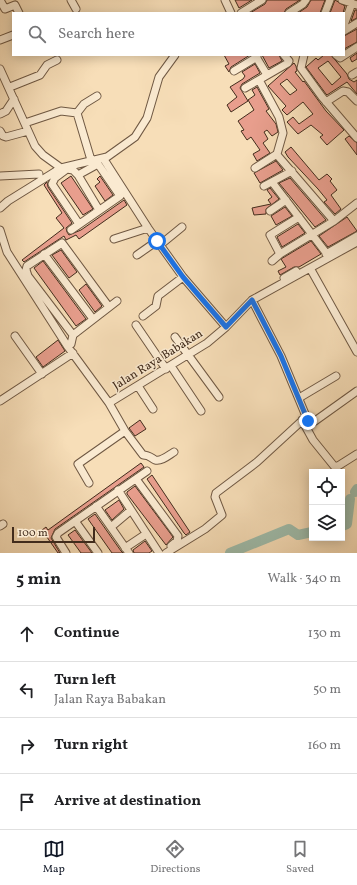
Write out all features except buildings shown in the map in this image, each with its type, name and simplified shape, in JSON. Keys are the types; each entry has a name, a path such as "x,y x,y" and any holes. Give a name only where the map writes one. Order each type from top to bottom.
{"street":[{"path":"0,0 3,8 5,9 15,5 18,12"},
{"path":"71,0 76,9"},
{"path":"225,0 231,12"},
{"path":"243,12 262,0"},
{"path":"291,12 303,4 306,0"},
{"path":"325,12 330,0"},
{"path":"342,0 354,4 345,23"},
{"path":"345,30 357,23"},
{"path":"0,40 12,36"},
{"path":"345,55 357,47"},
{"path":"0,208 8,201 61,168 97,160 120,149 135,137 147,118 159,77 174,56"},
{"path":"234,71 256,56 267,75"},
{"path":"245,88 288,63 285,56"},
{"path":"304,56 301,68 326,102 357,138"},
{"path":"10,87 40,75 47,65 57,60"},
{"path":"0,69 10,87 38,151 61,168"},
{"path":"255,168 277,154 283,133 279,118 259,80"},
{"path":"326,102 343,91 348,92 357,101"},
{"path":"77,113 84,104 97,96"},
{"path":"0,114 6,111 14,99"},
{"path":"25,123 61,111 77,113"},
{"path":"71,230 121,195 97,160 77,113"},
{"path":"0,131 3,136 6,136 28,131"},
{"path":"277,154 334,221"},
{"path":"78,176 97,160"},
{"path":"97,160 183,277 226,327"},
{"path":"79,224 52,184 55,178 67,169 75,171 99,210"},
{"path":"264,186 292,171"},
{"path":"0,176 39,174"},
{"path":"272,182 327,254"},
{"path":"270,211 286,200"},
{"path":"272,261 280,254 334,221 357,203"},
{"path":"280,254 270,235 299,217"},
{"path":"137,255 182,227"},
{"path":"114,239 148,228"},
{"path":"0,230 7,252 68,347 109,403 125,431 143,455 150,455 156,460 160,460 174,452"},
{"path":"284,278 357,236"},
{"path":"73,335 26,270 28,266 60,242 63,243 109,307"},
{"name":"Jalan Raya Babakan","path":"109,403 169,368 207,343 226,327 252,300 357,242"},
{"path":"44,254 93,319"},
{"path":"310,268 357,352"},
{"path":"143,316 156,306 158,296 183,277"},
{"path":"252,300 268,329 300,398 304,419 313,440 334,466 338,466 357,454"},
{"path":"68,347 71,344 73,335 117,301"},
{"path":"136,325 201,411"},
{"path":"15,336 42,374"},
{"path":"175,337 219,397"},
{"path":"0,401 73,353"},
{"path":"300,398 336,376"},
{"path":"138,386 153,409"},
{"path":"304,419 312,422 315,421 357,390"},
{"path":"166,553 205,529 222,515 215,497 216,493 257,462 304,419"},
{"path":"89,484 78,464 125,431"},
{"path":"66,553 56,537 58,533 118,490 148,471"},
{"path":"118,490 130,511 160,553 174,545 178,536 136,478"},
{"path":"96,506 127,551 146,534"},
{"path":"111,527 130,511"},
{"path":"75,521 98,553"}],"waterway":[{"path":"345,525 347,524 350,499"},
{"path":"230,553 289,529 298,535 309,533"}],"route":[{"path":"157,241 183,277 226,327 236,314 252,300 281,356 300,398 308,421"}]}
